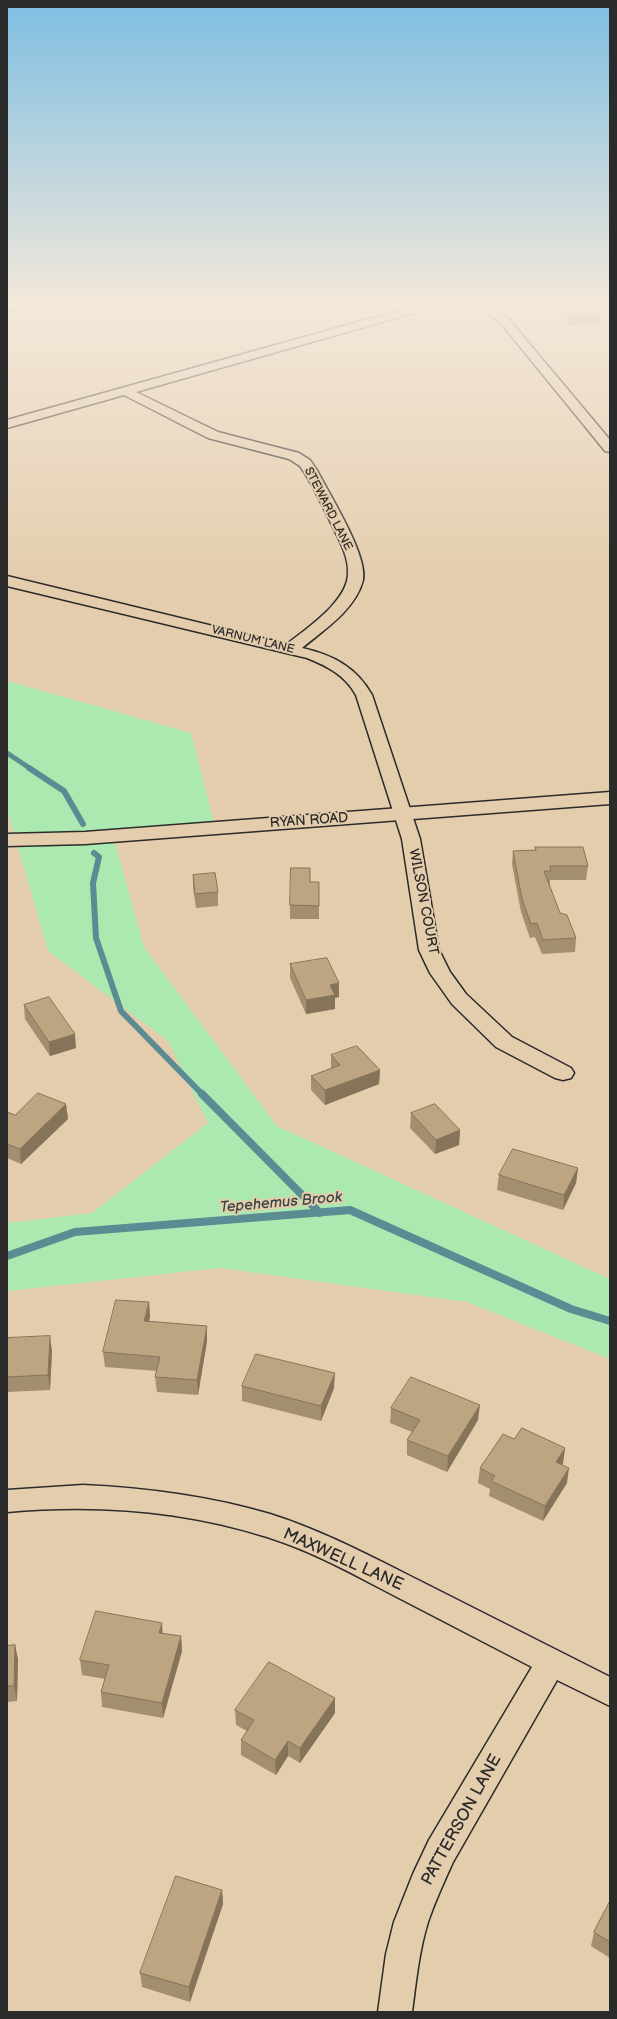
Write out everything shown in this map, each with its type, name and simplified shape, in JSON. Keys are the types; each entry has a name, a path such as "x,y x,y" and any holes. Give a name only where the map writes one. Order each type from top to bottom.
{"street":[{"path":"7,424 103,397"},
{"name":"STEWARD LANE","path":"137,397 213,435 294,456 305,463 310,470 352,555 356,572 354,586 346,600 291,650"},
{"path":"568,397 610,448"},
{"name":"VARNUM LANE","path":"7,580 312,655 343,668 359,684 403,813"},
{"name":"RYAN ROAD","path":"7,840 84,838 610,798"},
{"name":"WILSON COURT","path":"403,813 411,839 429,950 440,973 459,999 504,1042 528,1056 563,1072"},
{"name":"MAXWELL LANE","path":"7,1501 68,1497 145,1500 188,1506 229,1515 306,1539 359,1563 610,1692"},
{"name":"PATTERSON LANE","path":"395,2012 403,1954 425,1885 445,1844 551,1662"}],"green space":[{"path":"7,681 191,733 215,827 113,836 144,947 277,1126 610,1279 610,1359 467,1302 220,1268 7,1291 7,1223 92,1213 208,1123 168,1041 48,951 7,809"}],"building":[{"path":"535,847 583,847 588,866 550,866 551,871 544,871 560,913 567,915 576,938 543,940 537,923 531,924 522,899 513,851 536,850"},
{"path":"291,868 310,868 310,882 319,882 319,906 290,905"},
{"path":"215,873 218,892 195,894 193,875"},
{"path":"327,958 339,983 330,985 335,995 306,1000 290,964"},
{"path":"49,997 75,1034 49,1042 24,1005"},
{"path":"357,1046 380,1070 325,1090 311,1076 340,1065 331,1055"},
{"path":"38,1093 66,1104 20,1149 7,1144 7,1112 15,1115"},
{"path":"435,1104 460,1130 436,1140 411,1113"},
{"path":"513,1149 578,1168 564,1195 499,1175"},
{"path":"116,1300 149,1302 144,1321 207,1326 197,1380 155,1377 160,1357 103,1352"},
{"path":"50,1336 48,1375 7,1377 7,1338"},
{"path":"256,1354 335,1373 321,1406 242,1386"},
{"path":"411,1377 480,1405 448,1456 407,1440 420,1420 391,1408"},
{"path":"522,1428 565,1448 556,1462 569,1468 545,1506 491,1481 495,1476 480,1468 503,1434 514,1439"},
{"path":"96,1611 162,1623 159,1633 181,1636 162,1703 101,1692 109,1665 80,1660"},
{"path":"15,1645 14,1686 7,1686 7,1646"},
{"path":"269,1662 335,1698 300,1748 288,1741 275,1760 241,1740 254,1720 235,1710"},
{"path":"176,1876 222,1890 189,1987 140,1973"},
{"path":"610,1901 610,1942 594,1932"}],"waterway":[{"path":"7,753 31,769"},
{"path":"29,768 64,791 83,824"},
{"path":"94,853 99,857 93,883 96,938 121,1011 203,1095"},
{"path":"202,1094 319,1212"},
{"name":"Tepehemus Brook","path":"319,1212 350,1210 571,1309 610,1321"},
{"name":"Tepehemus Brook","path":"7,1256 75,1232 319,1212"}]}
